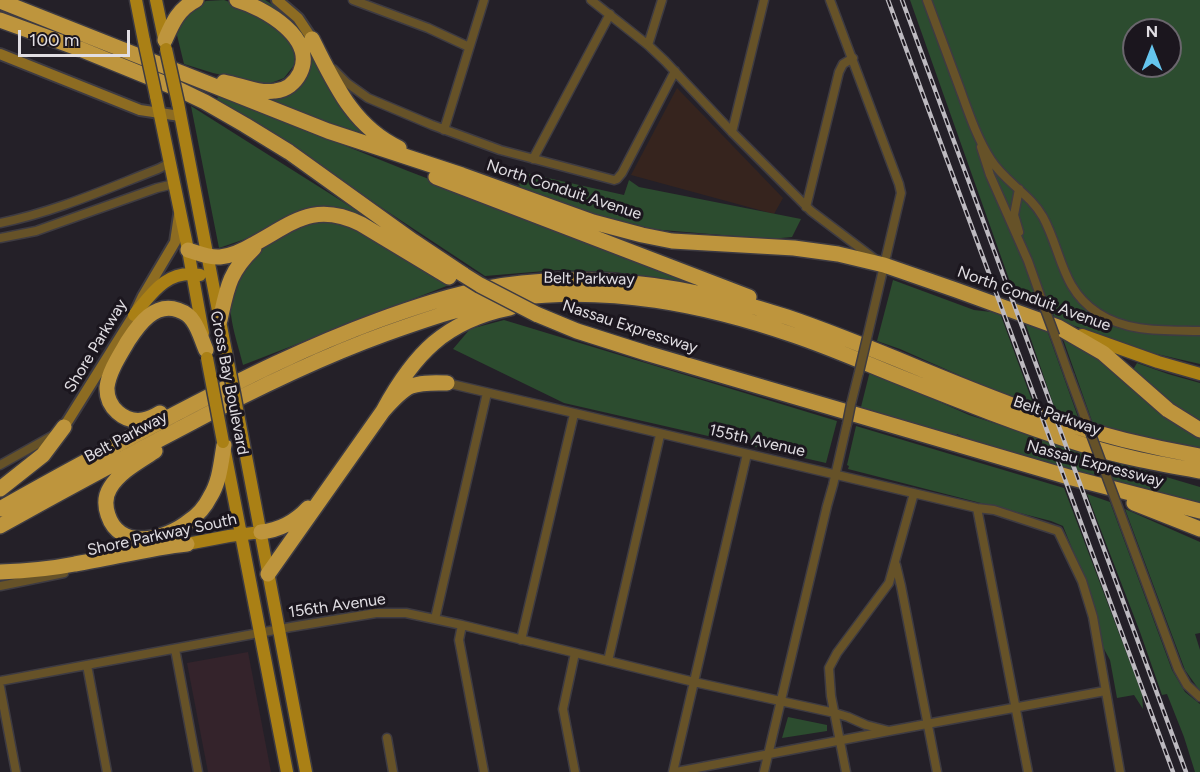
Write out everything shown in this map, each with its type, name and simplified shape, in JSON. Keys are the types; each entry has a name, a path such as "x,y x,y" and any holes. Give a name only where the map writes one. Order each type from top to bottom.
{"highway":[{"path":"166,45 176,16 186,5 195,0"},
{"path":"178,71 267,92 282,90 298,78 302,69 303,56 294,36 267,14 237,0"},
{"name":"North Conduit Avenue","path":"0,1 328,131 462,175 584,219 642,236 686,242 816,251 885,265 1057,331"},
{"name":"Nassau Expressway","path":"0,21 70,45 205,102 289,152 413,241 458,277 480,285 530,315 637,351 1072,478 1200,511"},
{"path":"312,39 344,100 365,124 391,144 462,175"},
{"path":"328,131 375,153 749,297 812,326"},
{"path":"188,250 221,257 250,247 286,225 305,217 326,214 341,216 361,224 458,277"},
{"path":"220,320 228,283 234,271 265,238"},
{"name":"Belt Parkway","path":"0,509 132,436 315,345 455,295 494,286 561,280 598,280 656,285 728,300 812,326 1050,418 1113,438 1200,456"},
{"name":"Belt Parkway","path":"0,526 245,395 365,341 453,311 498,301 543,296 596,295 655,300 746,320 792,335 1019,423 1084,445 1124,456 1200,471"},
{"path":"383,411 393,392 419,357 435,341 456,327 491,313 515,307 590,302 700,309"},
{"path":"207,354 195,324 187,315 170,308 155,311 137,328 113,368 107,387 111,404 124,417 137,420 146,419 186,400 249,376"},
{"path":"1057,331 1103,353 1168,410 1200,430"},
{"path":"419,357 418,365 422,372 447,383"},
{"path":"268,573 383,411 399,392 410,385 429,382 447,383"},
{"path":"224,443 220,471 213,491 202,510 190,521 171,532 145,539 124,535 113,525 107,512 106,502 108,492 116,480 148,456 245,395"},
{"path":"0,489 43,455 64,427"},
{"path":"1124,456 1200,481"},
{"path":"1072,478 1200,529"},
{"path":"261,532 278,529 295,520 331,484"},
{"path":"0,572 70,565 186,543"}],"main road":[{"name":"Cross Bay Boulevard","path":"136,0 193,274 287,772"},
{"name":"Cross Bay Boulevard","path":"156,0 208,256 306,772"},
{"path":"134,315 153,291 175,276 193,274 212,278"},
{"name":"North Conduit Avenue","path":"1057,331 1200,374"},
{"name":"Shore Parkway South","path":"186,543 261,532"},
{"path":"278,726 287,733 294,772"}],"street":[{"name":"North Conduit Avenue","path":"277,0 298,18 332,69 346,83 377,103 500,150 611,179 617,179 622,173 675,71"},
{"path":"353,0 428,28 469,47"},
{"path":"444,130 484,0"},
{"path":"591,0 648,45 806,207 885,265"},
{"path":"648,45 662,0"},
{"path":"732,132 764,0"},
{"path":"764,772 900,199 900,189 830,0"},
{"path":"927,0 978,135 990,176 1028,261"},
{"path":"533,159 610,14"},
{"path":"0,54 140,110 180,116"},
{"path":"806,207 839,72 843,64 853,58"},
{"path":"978,135 997,168 1030,200 1043,218 1070,284 1083,301 1112,321 1134,327 1200,331"},
{"path":"0,223 53,209 170,163"},
{"path":"0,238 36,231 174,184"},
{"path":"1019,189 1014,215 1045,309 1057,331 1069,375 1178,669 1187,685 1200,697"},
{"name":"Shore Parkway","path":"0,465 40,444 64,427 134,315 175,242 180,210"},
{"path":"1170,366 1200,369"},
{"name":"155th Avenue","path":"447,383 660,435 994,510 1058,531 1082,581 1093,617 1105,691"},
{"path":"435,619 487,393"},
{"path":"521,639 574,414"},
{"path":"608,661 660,435"},
{"path":"747,454 675,772 1105,691 1120,772"},
{"path":"846,772 831,696 830,668 837,653 890,583 915,493"},
{"path":"977,508 1028,772"},
{"name":"Shore Parkway South","path":"0,586 179,551 186,543"},
{"path":"896,565 938,772"},
{"name":"156th Avenue","path":"0,681 279,629 385,613 406,613 835,713 889,731"},
{"path":"462,625 459,640 484,772"},
{"path":"175,649 198,772"},
{"path":"575,653 563,709 575,772"},
{"path":"87,665 107,772"},
{"path":"0,687 16,772"},
{"path":"387,738 393,772"}],"shaded area":[{"path":"677,88 783,198 774,214 631,175"},
{"path":"248,652 271,772 208,772 187,663"}],"green space":[{"path":"224,0 255,11 288,37 294,49 295,64 284,78 271,83 258,83 184,64 176,31 186,12 206,1"},
{"path":"250,0 265,0 297,24 347,111 366,133 345,130 262,98 283,95 308,53"},
{"path":"910,0 1200,0 1200,364 1148,352 1055,319 1053,314 1016,299"},
{"path":"219,95 408,171 685,277 685,282 615,272 557,270 485,276 217,99"},
{"path":"191,106 359,212 357,217 301,212 286,216 257,235 219,248"},
{"path":"511,172 530,174 624,195 629,180 639,187 801,219 792,237 770,239 638,228 523,191"},
{"path":"321,221 348,223 449,285 243,365 231,315 230,301 239,275 255,253 277,235 296,225"},
{"path":"893,280 974,310 1000,313 1034,406 877,341"},
{"path":"504,320 837,421 826,463 564,403 453,349 470,329"},
{"path":"1024,323 1047,330 1079,420 1056,412"},
{"path":"1062,336 1090,349 1200,434 1200,450 1155,441 1093,424"},
{"path":"1137,363 1200,383 1200,427 1131,373"},
{"path":"870,371 969,415 1200,487 1200,506 973,442 957,434 956,437 861,407"},
{"path":"856,426 1064,488 1142,694 1143,709 1134,695 1117,698 1110,660 1102,649 1086,583 1063,526 848,469"},
{"path":"1087,494 1110,502 1172,670 1185,692 1200,704 1200,772 1195,772 1167,694 1162,695"},
{"path":"1125,509 1200,542 1200,633 1195,634 1200,650 1200,691 1185,670"},
{"path":"788,717 827,725 827,731 782,738"}],"railway":[{"path":"888,0 1173,772"},
{"path":"902,0 1186,772"}]}
